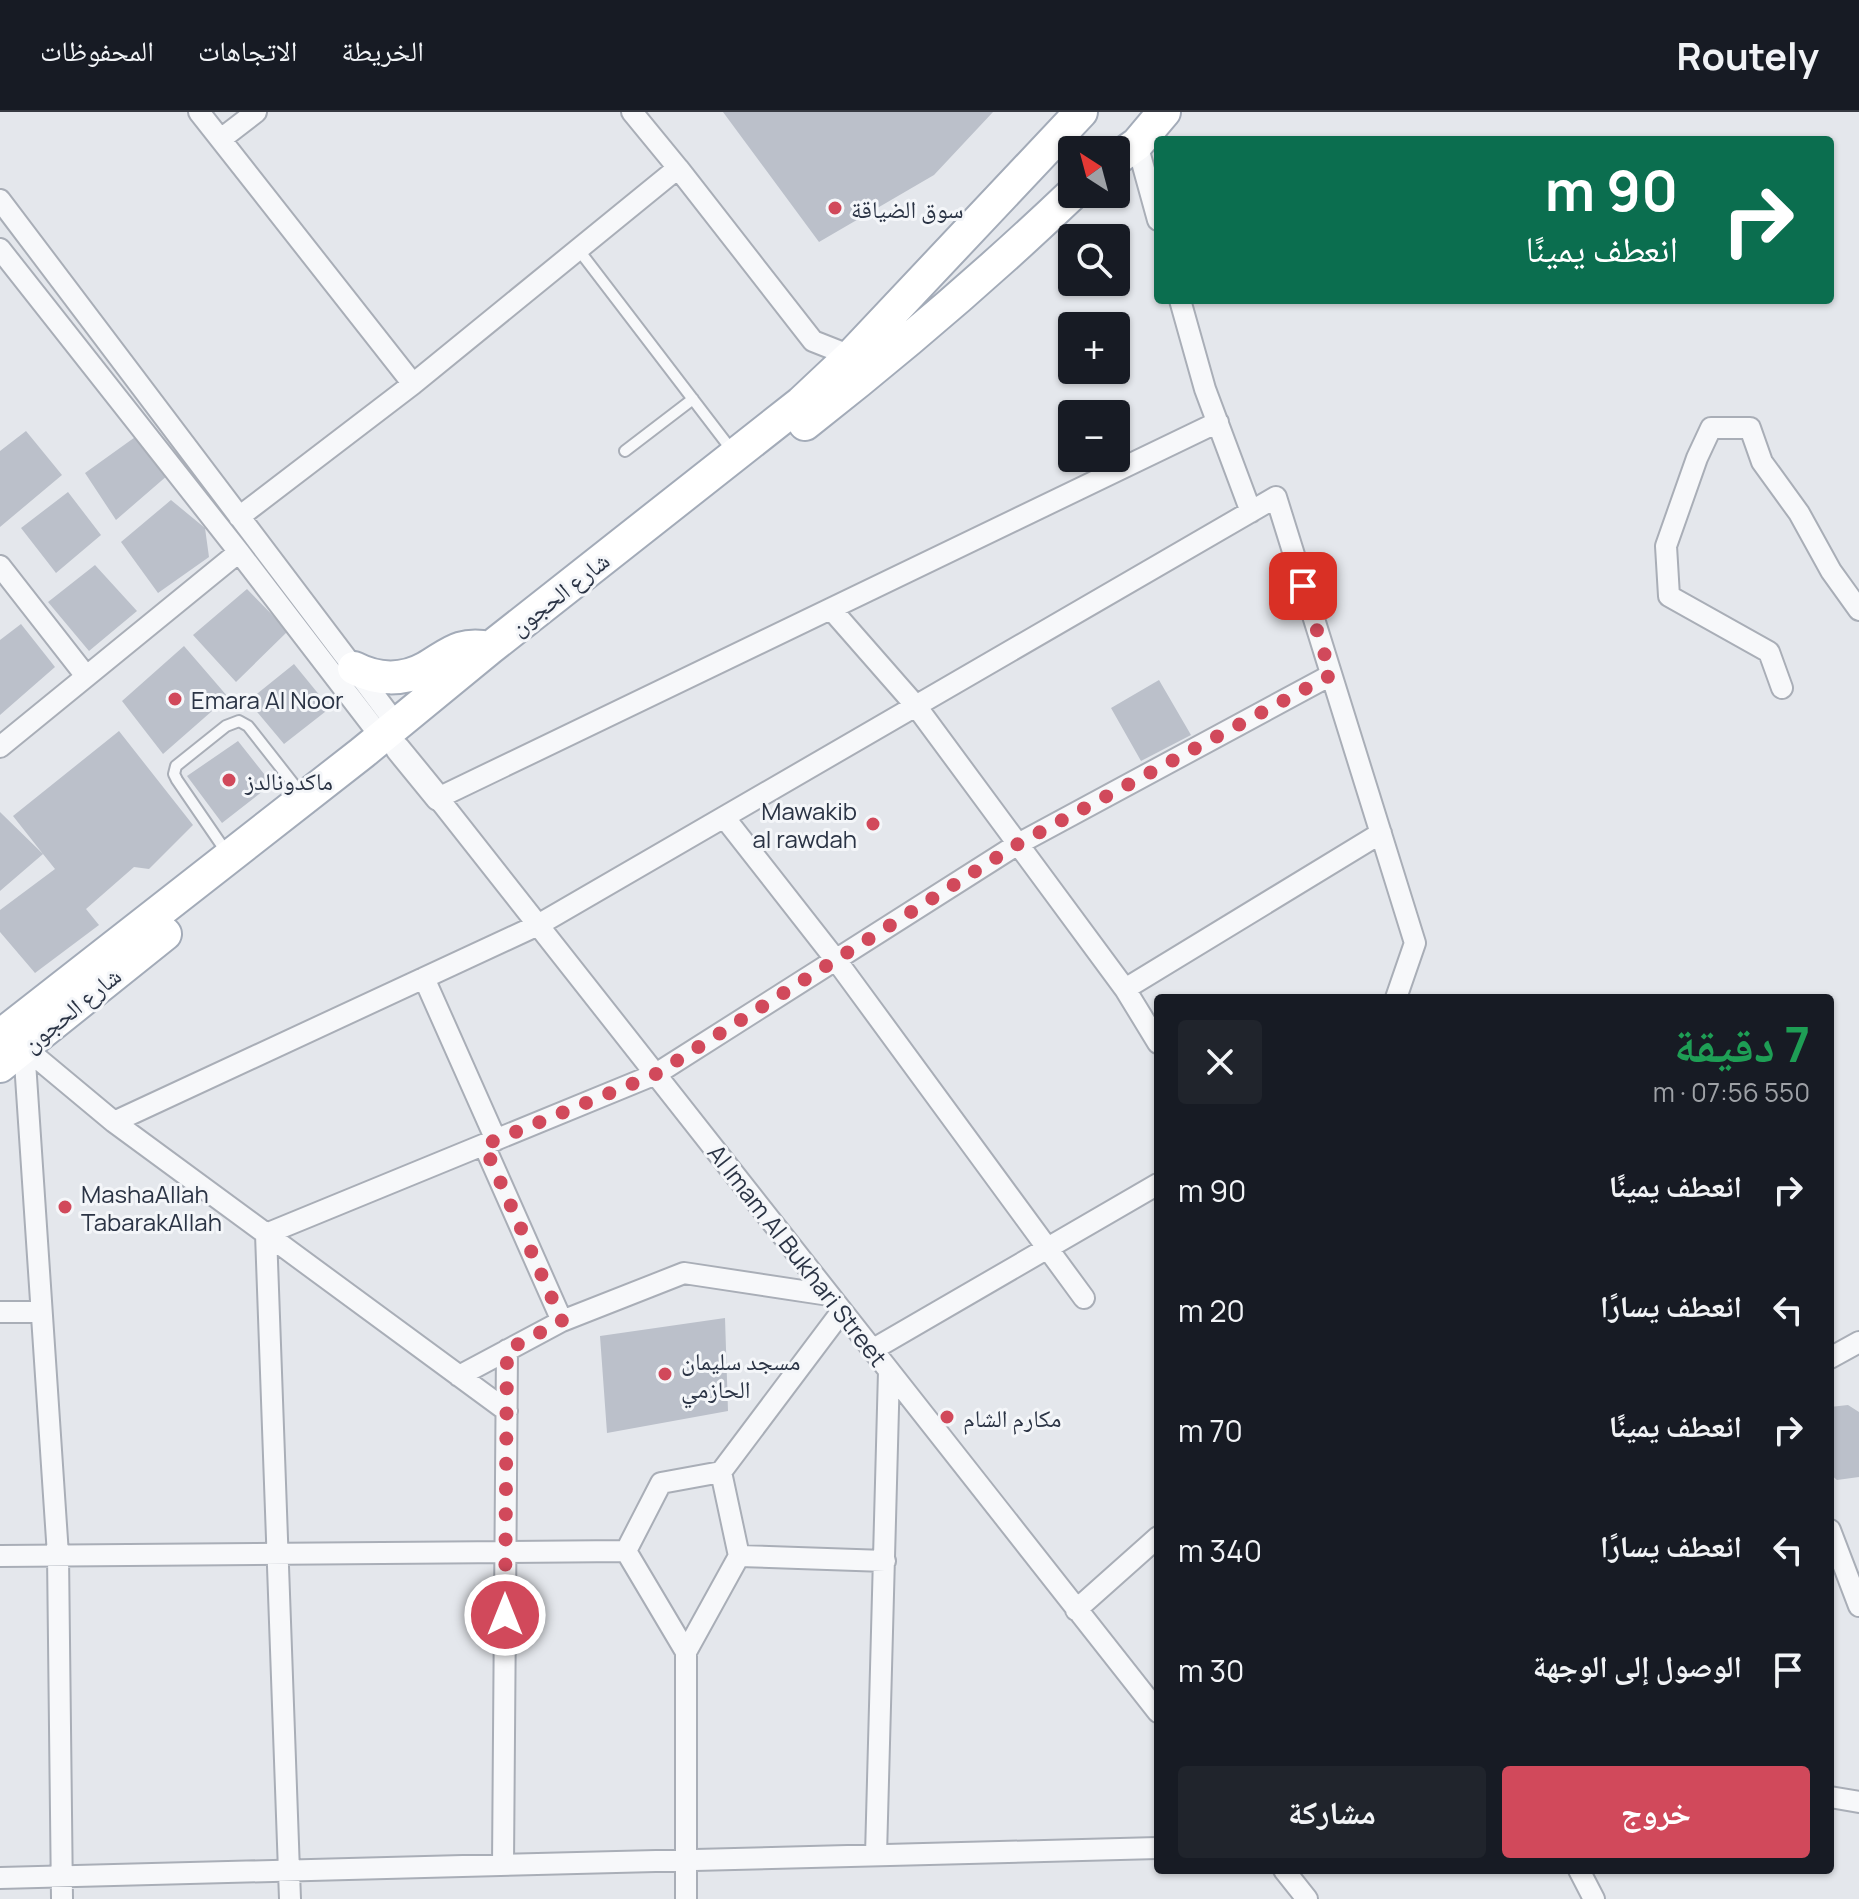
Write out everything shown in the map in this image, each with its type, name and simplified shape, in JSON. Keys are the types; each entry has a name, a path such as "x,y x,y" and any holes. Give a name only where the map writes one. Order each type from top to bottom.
{"main road":[{"name":"شارع الحجون","path":"8,1049 229,856 304,798 392,737 490,648 801,403 851,356 1081,112"},
{"path":"1128,136 1142,112"},
{"path":"1130,142 1164,112"},
{"name":"شارع الحجون","path":"8,1049 392,737 900,349 1058,207"},
{"path":"354,668 376,676 400,677 425,668 459,649 490,648"}],"street":[{"path":"199,112 413,384"},
{"path":"221,139 256,112"},
{"path":"632,112 813,341 851,356"},
{"path":"239,517 413,384 678,168"},
{"path":"1130,169 1154,213"},
{"path":"0,200 354,668 392,737"},
{"path":"0,249 438,798 1218,422"},
{"path":"1181,304 1205,389 1251,512"},
{"path":"1782,688 1769,652 1669,596 1666,546 1711,428 1750,428 1762,462 1799,513 1831,571 1859,610"},
{"path":"114,1122 538,925 1276,497 1415,943 1397,994"},
{"path":"0,747 239,552"},
{"path":"0,566 86,676"},
{"path":"831,609 916,706 1125,989 1154,1036"},
{"path":"266,1234 656,1074 1018,844 1331,675"},
{"name":"Al Imam Al Bukhari Street","path":"438,798 1154,1707"},
{"path":"724,817 836,960 1084,1298"},
{"path":"1125,989 1381,833"},
{"path":"424,978 562,1321"},
{"path":"8,1049 114,1122 507,1411"},
{"path":"8,1049 41,1312 58,1555 62,1899"},
{"path":"872,1350 1154,1186"},
{"path":"266,1234 290,1899"},
{"path":"459,1376 562,1321 684,1273 836,1303 721,1472 661,1483 626,1551"},
{"path":"0,1312 41,1312"},
{"path":"1834,1356 1859,1342"},
{"path":"503,1865 507,1350"},
{"path":"876,1855 889,1371"},
{"path":"686,1899 686,1652 739,1556 721,1472"},
{"path":"1834,1540 1859,1606"},
{"path":"1076,1610 1154,1541"},
{"path":"0,1556 626,1551"},
{"path":"626,1551 686,1652"},
{"path":"739,1556 885,1561"},
{"path":"1834,1798 1859,1802"},
{"path":"0,1878 1154,1848"},
{"path":"1287,1874 1307,1899"},
{"path":"1581,1874 1594,1899"},
{"path":"1594,1899 1596,1874"}],"lane":[{"path":"578,249 735,454"},
{"path":"625,451 693,399"},
{"path":"229,856 174,774 176,766 226,726 239,721 248,726 304,798"}],"building":[{"name":"سوق الضياقة","path":"723,112 993,112 934,175 819,242"},
{"path":"26,431 62,475 0,527 0,451"},
{"path":"138,435 168,475 116,520 85,473"},
{"path":"68,492 101,535 56,573 21,528"},
{"path":"171,500 205,528 209,557 158,593 121,542"},
{"path":"95,565 137,611 89,651 48,602"},
{"path":"247,589 288,631 236,682 193,635"},
{"path":"21,624 55,667 0,715 0,640"},
{"name":"Emara Al Noor","path":"184,646 228,697 163,754 122,701"},
{"path":"294,664 330,708 284,744 248,701"},
{"path":"1159,680 1191,735 1141,761 1111,708"},
{"path":"119,731 193,825 149,869 134,867 86,909 99,925 35,973 0,932 0,910 55,869 13,816"},
{"name":"ماكدونالدز","path":"238,741 272,784 222,823 187,776"},
{"path":"0,812 43,854 0,891"},
{"name":"مسجد سليمان الحازمي","path":"725,1318 728,1411 607,1433 600,1336"},
{"path":"1848,1405 1859,1412 1859,1477 1837,1480 1834,1477 1834,1407"}],"place":[{"name":"سوق الضياقة","path":"835,208"},
{"name":"Emara Al Noor","path":"175,699"},
{"name":"ماكدونالدز","path":"229,780"},
{"name":"Mawakib al rawdah","path":"873,824"},
{"name":"MashaAllah TabarakAllah","path":"65,1207"},
{"name":"مسجد سليمان الحازمي","path":"665,1374"},
{"name":"مكارم الشام","path":"947,1417"}],"route":[{"path":"505,1615 507,1350 562,1321 484,1145 656,1074 1018,844 1331,675 1303,586"}]}
